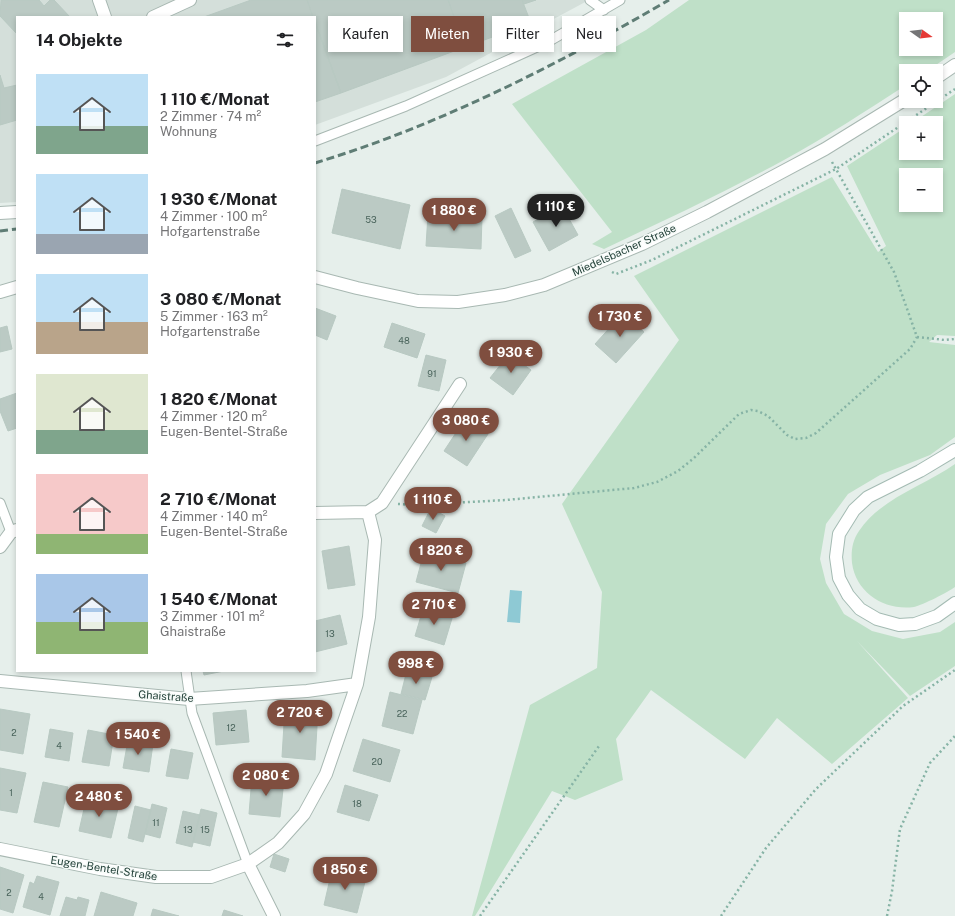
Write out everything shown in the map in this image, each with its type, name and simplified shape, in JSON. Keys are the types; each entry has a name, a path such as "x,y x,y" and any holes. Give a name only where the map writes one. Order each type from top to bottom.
{"street":[{"path":"99,0 105,16"},
{"path":"155,16 190,0"},
{"path":"943,73 955,65"},
{"name":"Miedelsbacher Straße","path":"316,277 418,301 458,302 505,295 544,285 642,244 707,212 825,149 899,103"},
{"path":"0,213 16,212"},
{"path":"0,292 16,287"},
{"path":"316,513 368,512 382,503 460,384"},
{"path":"955,450 920,471 868,496 854,510 839,534 836,557 839,578 848,595 860,609 877,619 898,625 915,624 937,616 955,603"},
{"name":"Eugen-Bentel-Straße","path":"0,849 100,869 156,877 211,877 248,864 278,843 304,814 326,774 357,684 369,617 375,540 368,512"},
{"path":"0,547 14,531"},
{"name":"Ghaistraße","path":"0,680 189,700 307,691 357,684"},
{"path":"248,864 274,916"}],"lane":[{"path":"590,0 604,10"},
{"path":"316,141 406,106 539,46 620,0"},
{"path":"0,503 14,531"},
{"path":"186,672 192,713 248,864"}],"path":[{"path":"593,265 616,274 652,260 836,169 955,89"},
{"path":"382,503 416,505 506,500 634,488 657,482 678,471 739,414 751,410 758,411 768,416 787,435 795,440 806,438 816,433 910,349 917,337 894,272 825,149"},
{"path":"917,337 944,340 955,339"},
{"path":"721,916 766,848 816,789 903,706 955,670"},
{"path":"887,916 892,892 900,829 930,763 955,736"},
{"path":"480,916 599,746"}],"shaded area":[{"path":"0,0 589,0 554,19 554,16 492,16 492,52 446,77 316,125 316,16 16,16 16,202 0,203"}],"green space":[{"path":"689,0 955,0 955,52 937,64 899,64 899,90 846,124 762,172 604,249 592,244 612,232 512,104 606,52 616,52 616,47 646,30"},
{"path":"955,94 955,336 937,335 929,342 955,345 955,437 930,455 880,475 848,494 826,524 820,559 826,583 844,614 872,631 903,639 940,632 955,622 955,666 910,696 857,641 908,698 832,764 777,718 745,759 651,690 616,739 623,780 575,800 552,791 475,916 472,916 530,705 597,668 602,592 562,504 679,340 634,276 832,177 878,252 886,246 847,166 899,132 899,160 943,160 943,116 922,116 934,108 943,108 943,102"},
{"path":"955,464 955,587 923,604 914,607 893,606 874,598 859,583 852,563 852,547 859,531 868,520 891,501"}],"water":[{"path":"510,590 522,591 520,623 507,622"}],"building":[{"path":"1,0 39,0 44,6 50,0 54,0 69,16 16,16 16,33 0,16"},
{"path":"251,0 307,0 313,16 207,16"},
{"path":"307,0 448,0 454,16 411,16 411,52 452,52 341,93 316,25 316,16 313,16"},
{"path":"448,0 522,0 528,16 492,16 492,37 484,40 484,16 454,16"},
{"path":"522,0 536,0 524,4"},
{"path":"316,25 341,93 316,102"},
{"path":"0,75 4,88 16,85 16,120 0,125"},
{"path":"342,189 410,205 400,249 332,233"},
{"path":"562,206 578,235 549,251 533,222"},
{"path":"511,208 531,251 515,258 495,216"},
{"path":"428,214 482,217 481,249 426,246"},
{"path":"316,308 336,316 327,340 316,335"},
{"path":"623,313 644,332 616,363 595,344"},
{"path":"392,323 425,334 417,358 384,347"},
{"path":"7,326 12,349 0,352 0,328"},
{"path":"509,354 531,370 513,395 490,378"},
{"path":"426,355 446,360 439,391 418,386"},
{"path":"16,393 16,428 8,431 0,411 0,399"},
{"path":"465,419 488,434 467,466 444,451"},
{"path":"431,508 445,516 436,533 422,526"},
{"path":"349,546 355,585 328,589 322,551"},
{"path":"424,552 466,563 458,593 416,582"},
{"path":"424,606 453,615 444,645 415,636"},
{"path":"340,615 347,644 316,652 316,621"},
{"path":"407,670 432,677 425,700 401,694"},
{"path":"203,672 219,672 204,675"},
{"path":"390,692 422,700 413,734 382,726"},
{"path":"285,708 318,710 315,760 282,757"},
{"path":"0,709 30,714 23,754 0,750"},
{"path":"246,710 249,742 216,745 213,713"},
{"path":"50,729 73,733 69,761 45,757"},
{"path":"88,730 114,735 109,766 82,762"},
{"path":"363,739 400,750 390,782 353,771"},
{"path":"128,740 153,744 149,772 123,768"},
{"path":"171,749 193,753 188,779 166,776"},
{"path":"0,768 26,773 17,813 0,810"},
{"path":"252,777 284,780 280,817 249,814"},
{"path":"43,782 68,787 59,827 34,822"},
{"path":"345,785 378,795 369,821 337,812"},
{"path":"100,799 119,804 111,838 79,831 86,800 99,804"},
{"path":"152,804 167,808 160,838 145,834"},
{"path":"135,806 151,810 143,842 128,838"},
{"path":"201,809 217,813 210,846 193,842"},
{"path":"183,811 200,815 192,847 176,843"},
{"path":"274,854 289,859 285,872 270,867"},
{"path":"0,867 24,875 13,913 0,909"},
{"path":"332,870 366,878 357,913 324,905"},
{"path":"37,876 59,882 50,915 23,907 30,882 34,884"},
{"path":"101,892 137,903 133,916 94,916"},
{"path":"66,897 77,900 78,897 89,900 85,916 60,916"},
{"path":"153,909 179,916 151,916"},
{"path":"224,910 243,916 222,916"}],"railway":[{"path":"316,163 362,148 407,131 497,92 584,48 669,0"},
{"path":"0,231 16,229"}]}
